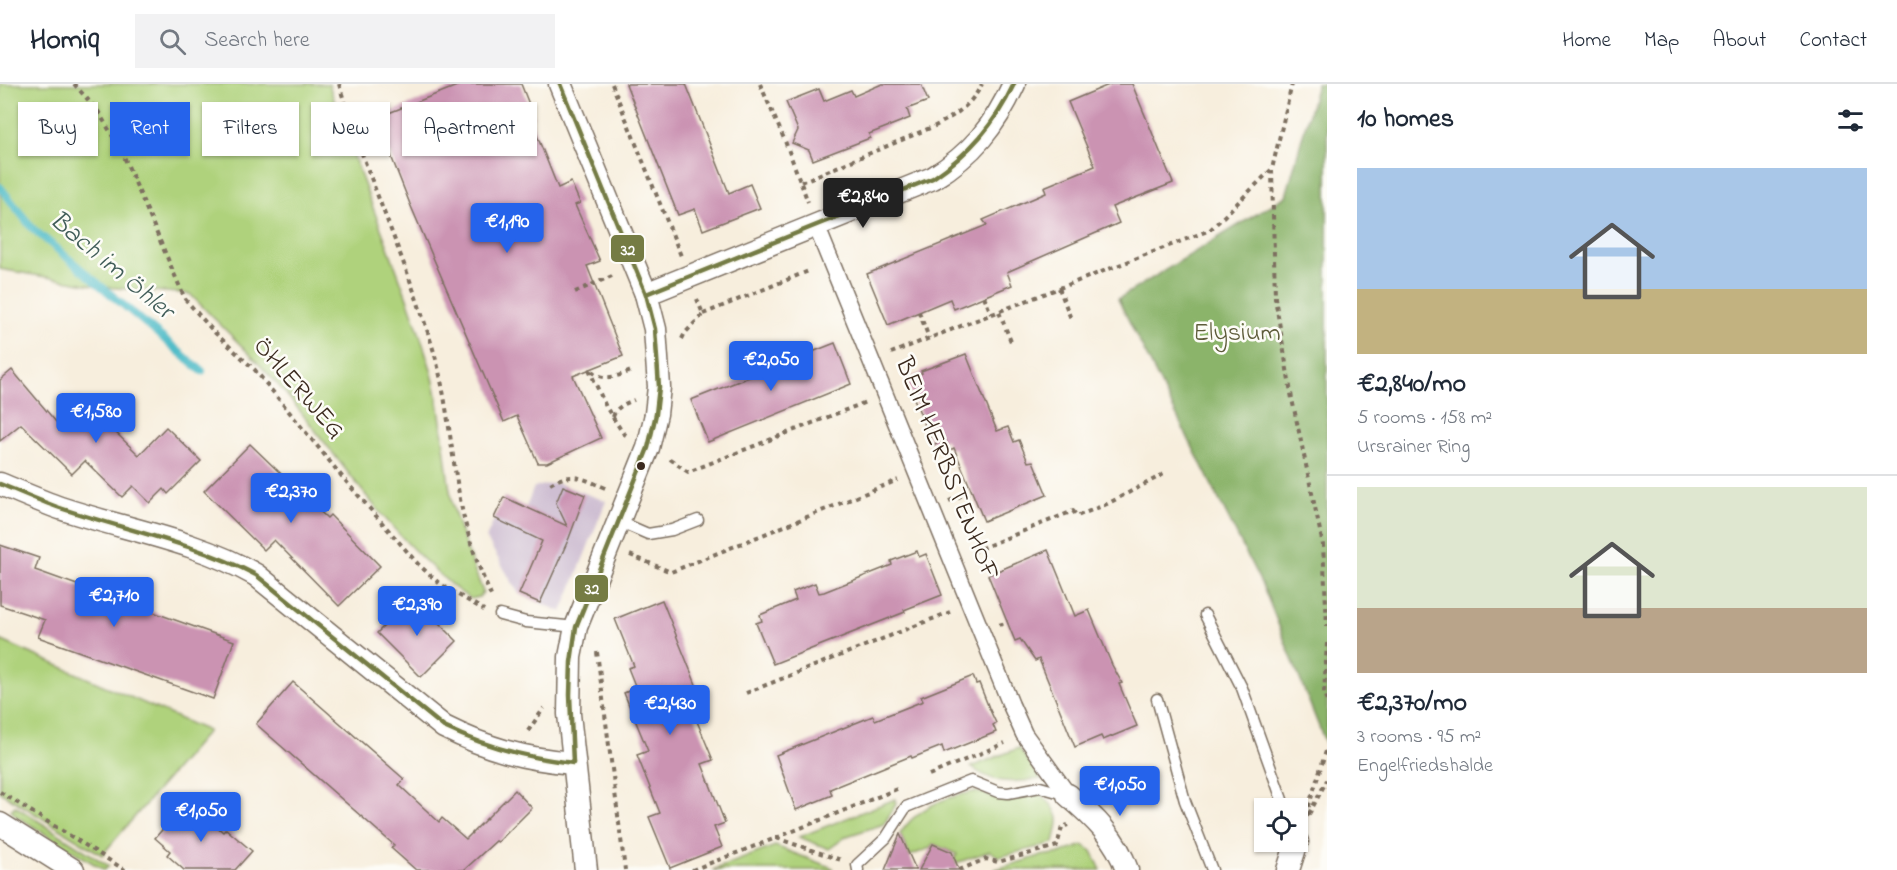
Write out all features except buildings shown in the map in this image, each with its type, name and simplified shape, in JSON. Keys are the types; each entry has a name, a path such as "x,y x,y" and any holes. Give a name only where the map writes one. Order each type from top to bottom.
{"street":[{"path":"560,84 646,294 656,329 659,387 656,414 648,448 576,627 569,674 569,714 586,870"},
{"path":"646,294 933,178 955,164 989,130 1014,84"},
{"name":"BEIM HERBSTENHOF","path":"816,225 915,473 1024,734 1068,795 1091,814 1106,831 1122,856 1127,870"},
{"path":"0,484 60,507 198,548 232,561 256,575 444,727 476,743 511,753 539,760 573,763"},
{"path":"0,824 73,870"},
{"path":"1288,870 1294,852"}],"lane":[{"path":"618,521 648,534 672,530 698,520"},
{"path":"500,615 526,622 576,627"},
{"path":"1205,615 1242,688 1281,798"},
{"path":"1157,699 1185,801 1212,870"},
{"name":"BEIM HERBSTENHOF","path":"857,867 886,838 906,807 970,781 998,792 1008,793 1040,787 1068,795"}],"path":[{"name":"ÖHLERWEG","path":"74,84 98,111 122,152 185,299 214,332 255,370 344,479 418,564 440,584 461,598 500,615"},
{"path":"339,84 352,129 424,319 442,382 460,502 470,540 500,615"},
{"path":"760,84 801,182 816,225"},
{"path":"801,182 952,117 977,96 982,84"},
{"path":"1292,84 1272,169 1275,298 1292,399 1323,546 1327,626"},
{"path":"871,361 1210,230 1272,169"},
{"path":"703,314 831,262"},
{"path":"575,292 635,266"},
{"path":"1059,288 1071,319"},
{"path":"984,296 991,314"},
{"path":"919,312 929,338"},
{"path":"999,312 1012,344"},
{"path":"658,360 628,372 604,378 597,377 589,369 606,407 623,433 648,448 664,454 688,472 884,395"},
{"path":"607,546 671,573 915,473"},
{"path":"952,560 1073,511 1077,516 1107,504 1164,474"},
{"path":"550,484 560,478 575,476 628,497"},
{"path":"746,693 970,604"},
{"path":"1327,643 1324,693 1327,702"},
{"path":"597,649 625,870"},
{"path":"511,753 569,674"},
{"path":"927,776 1024,734"},
{"path":"1327,748 1309,805 1308,816 1327,780"},
{"path":"692,870 906,785"},
{"path":"0,792 125,870"},
{"path":"959,870 986,859 998,862 1057,846 1062,827 1091,814"},
{"path":"776,838 857,867"}],"shaded area":[{"path":"557,483 606,501 562,612 519,594 486,538 504,497 526,507 534,487"}],"green space":[{"path":"0,84 329,84 335,102 311,102 311,156 354,156 429,363 440,415 452,502 483,592 479,597 471,599 448,582 416,552 378,510 279,386 190,294 104,287 0,269"},
{"name":"Elysium","path":"1317,84 1327,84 1327,747 1265,591 1118,299 1286,196"},
{"path":"0,640 208,731 102,855 0,792"},
{"path":"1019,748 1041,779 1013,782 997,780 971,767"},
{"path":"973,792 1003,800 1036,793 1043,796 1053,807 1058,818 1054,843 999,857 990,851 956,863 954,859 957,854 933,844 930,848 910,856 900,834 914,817 941,801"},
{"path":"895,799 896,804 884,824 847,836 829,849 799,837"},
{"path":"15,806 109,866 104,870 16,816 11,810"},
{"path":"1083,845 1092,851 1101,870 993,870 1040,856 1062,853"},
{"path":"775,846 833,868 833,870 713,870"}],"waterway":[{"name":"Bach im Öhler","path":"0,187 32,228 202,371"}],"transit line":[{"name":"32","path":"560,84 646,294 655,329 659,387 656,414 648,448 576,627 571,662 570,695 573,763"},
{"name":"32","path":"646,294 933,178 959,158 980,137 999,112 1014,84"},
{"name":"32","path":"0,484 60,508 208,554 256,575 444,727 507,751 573,763"}]}
